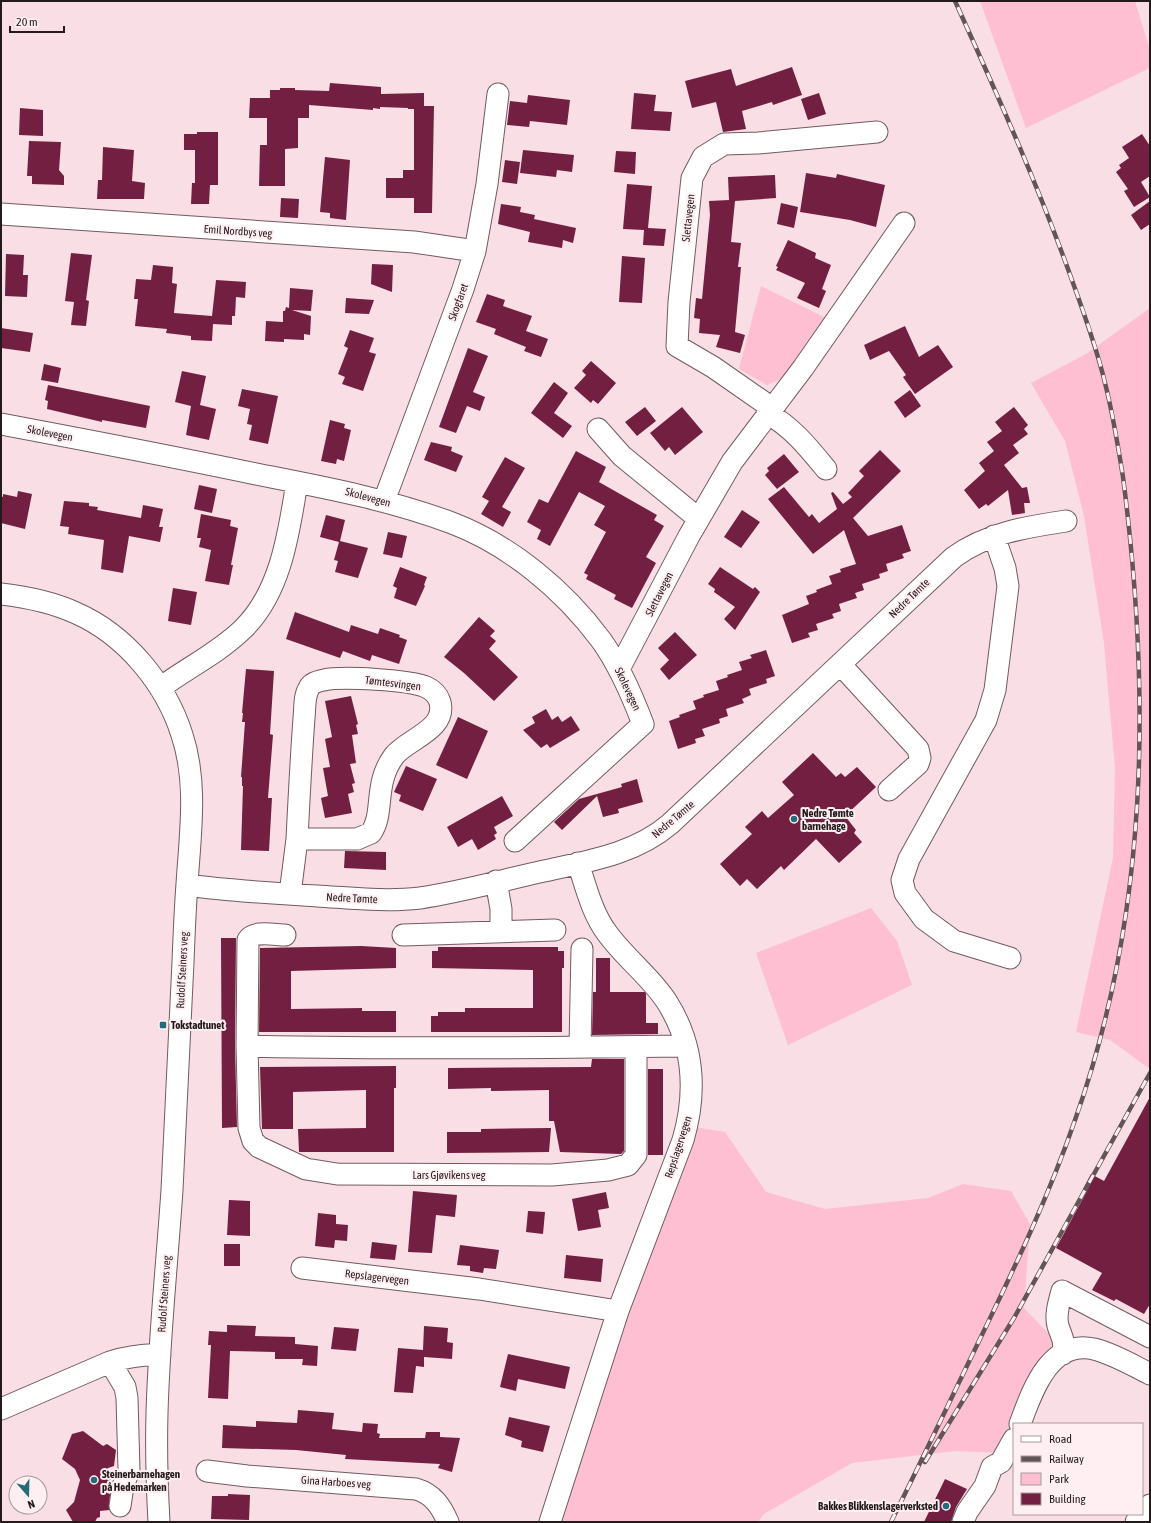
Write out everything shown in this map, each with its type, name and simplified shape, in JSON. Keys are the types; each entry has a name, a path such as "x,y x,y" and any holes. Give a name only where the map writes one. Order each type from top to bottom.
{"street":[{"name":"Skogfaret","path":"384,501 476,251 487,184 498,94"},
{"name":"Slettavegen","path":"770,410 713,367 677,346 679,302 692,178 704,157 724,144 877,132"},
{"name":"Emil Nordbys veg","path":"1,214 414,242 476,251"},
{"name":"Slettavegen","path":"619,669 699,519 732,462 803,368 904,223"},
{"path":"770,410 795,432 826,469"},
{"name":"Skolevegen","path":"1,424 363,495 384,501 453,523 486,539 519,560 555,589 575,609 601,641 619,669 643,724 515,841"},
{"path":"598,429 622,456 699,519"},
{"path":"160,688 228,642 242,630 260,608 277,573 297,482"},
{"name":"Nedre Tømte","path":"187,885 231,891 400,899 427,896 578,863 635,847 660,833 944,564 969,546 994,536 1012,530 1066,521"},
{"path":"994,536 1005,568 1008,586 995,690 986,720 909,859 902,880 905,893 924,918 954,941 1010,958"},
{"name":"Rudolf Steiners veg","path":"1,594 51,603 90,620 114,636 127,648 160,688 176,717 183,735 190,768 192,803 172,1190 157,1413 159,1522"},
{"path":"840,664 918,749 920,758 918,764 889,790"},
{"name":"Tømtesvingen","path":"290,894 297,840 306,693 309,688 317,682 325,679 360,679 417,684 433,691 441,704 439,718 428,730 400,750 388,764 381,782 376,820 371,833 358,839 297,840"},
{"name":"Repslagervegen","path":"550,1522 618,1311 683,1140 690,1115 691,1066 678,1024 667,1002 607,933 597,916 578,863"},
{"path":"496,881 501,909 501,931"},
{"path":"403,935 555,930"},
{"name":"Lars Gjøvikens veg","path":"285,935 257,934 249,937 247,1046 249,1128 251,1137 256,1144 306,1169 337,1174 552,1175 608,1170 628,1165 636,1155 636,1048"},
{"path":"580,1047 582,949"},
{"path":"247,1046 380,1048 636,1048 686,1046"},
{"name":"Repslagervegen","path":"302,1268 479,1290 618,1311"},
{"path":"1063,1354 1065,1342 1058,1325 1058,1308 1062,1291 1150,1336"},
{"path":"1020,1423 1038,1380 1050,1363 1063,1354 1080,1348 1093,1349 1108,1354 1150,1374"},
{"path":"1,1409 110,1362 143,1354 160,1355"},
{"path":"110,1362 125,1387 127,1398 129,1470 123,1486 120,1506"},
{"path":"963,1522 967,1512 988,1477 1001,1462 1013,1441"},
{"name":"Gina Harboes veg","path":"207,1471 247,1476 416,1489 426,1492 436,1501 448,1522"},
{"path":"1143,1514 1150,1505"}],"green space":[{"path":"980,1 1135,1 1150,50 1150,68 1026,128"},
{"path":"761,286 828,319 786,377 767,385 739,369"},
{"path":"1150,308 1150,1069 1110,1040 1076,1032 1113,858 1115,768 1104,643 1084,516 1065,441 1031,383 1086,354"},
{"path":"871,908 897,941 912,985 788,1045 756,953"},
{"path":"681,1125 725,1132 766,1192 825,1209 928,1198 963,1184 1011,1191 1030,1224 1024,1308 1071,1357 1053,1371 1020,1423 1013,1423 1013,1434 1001,1453 955,1451 852,1463 764,1514 758,1522 554,1522"}],"building":[{"path":"792,67 802,95 773,105 772,102 742,111 746,129 723,132 716,102 692,108 685,81 731,69 736,86"},
{"path":"330,83 381,87 381,94 424,93 424,106 434,106 432,213 414,213 414,198 386,198 386,178 403,178 403,170 414,170 414,109 408,108 380,107 380,109 373,108 373,110 309,105 309,118 298,118 298,148 285,149 285,186 259,186 260,145 267,145 267,118 249,118 250,98 270,98 270,90 280,90 280,88 329,91"},
{"path":"634,93 656,95 654,111 672,112 670,131 631,129"},
{"path":"819,93 826,114 808,120 801,99"},
{"path":"528,95 570,100 567,125 530,121 529,127 507,125 510,101 527,103"},
{"path":"20,108 43,110 43,136 19,135"},
{"path":"197,132 218,132 218,185 210,185 209,204 191,204 192,183 195,183 195,150 184,150 184,134 197,134"},
{"path":"1142,134 1150,146 1150,176 1141,182 1150,197 1134,207 1124,191 1128,189 1116,172 1121,168 1119,165 1129,158 1122,147"},
{"path":"29,141 61,142 59,170 64,176 64,185 32,184 32,176 27,176"},
{"path":"103,147 134,150 132,181 145,183 144,199 97,199 98,180 102,180"},
{"path":"523,150 574,155 572,172 557,170 556,177 520,173"},
{"path":"616,151 636,152 635,174 614,172"},
{"path":"325,157 350,160 346,220 330,218 330,213 320,212"},
{"path":"505,160 520,162 517,184 502,182"},
{"path":"806,173 836,178 837,174 885,185 876,227 850,220 800,212"},
{"path":"775,175 776,198 735,201 731,242 741,243 738,267 741,267 735,332 745,335 740,353 716,347 720,335 699,333 700,319 694,318 696,298 702,299 710,215 709,201 729,200 728,177"},
{"path":"627,184 652,186 648,228 666,229 664,246 643,245 644,230 623,229"},
{"path":"281,198 299,199 298,218 280,217"},
{"path":"1150,201 1150,224 1141,230 1131,215"},
{"path":"781,203 798,207 794,228 777,224"},
{"path":"501,204 521,207 520,212 535,215 534,219 576,228 573,243 563,240 562,248 528,242 530,232 498,224"},
{"path":"788,240 816,253 815,258 831,265 822,289 826,291 819,308 797,298 805,283 776,270 778,267 776,266"},
{"path":"71,253 92,255 86,300 89,301 86,326 71,325 74,302 65,301"},
{"path":"6,254 24,255 23,275 28,275 27,297 5,296"},
{"path":"622,256 645,258 642,303 619,302"},
{"path":"372,264 393,265 392,292 371,284"},
{"path":"153,265 173,267 172,283 177,284 174,313 212,316 216,280 246,282 245,298 236,297 235,316 232,316 232,325 213,324 212,341 191,340 191,336 166,333 167,329 135,326 138,299 134,299 136,279 151,280"},
{"path":"290,288 313,290 311,311 292,310 311,316 310,335 304,334 304,340 284,339 284,342 265,341 266,321 283,322 283,311 285,311 286,307 289,308"},
{"path":"487,294 505,300 503,306 532,316 526,331 548,339 541,357 524,351 526,347 494,334 496,329 476,322"},
{"path":"346,298 374,300 369,314 345,313"},
{"path":"905,326 919,357 938,345 953,367 915,394 903,377 906,375 889,351 870,360 864,345"},
{"path":"1,328 33,333 30,352 1,348"},
{"path":"350,330 374,338 369,352 376,354 363,391 342,384 345,377 338,374 348,348 344,346"},
{"path":"468,348 488,356 473,392 485,397 480,411 467,406 456,433 439,427"},
{"path":"591,361 616,383 598,404 593,400 591,403 574,388 586,375 582,371"},
{"path":"44,364 61,368 58,383 41,380"},
{"path":"182,371 206,376 200,405 216,409 209,440 186,435 191,406 175,402"},
{"path":"554,382 568,393 554,413 572,426 563,438 531,413"},
{"path":"48,385 150,406 146,428 102,420 102,422 47,409 48,401 45,400"},
{"path":"242,389 278,396 268,444 249,440 252,425 247,424 250,409 238,406"},
{"path":"910,390 921,406 905,418 894,402"},
{"path":"645,407 656,421 637,436 625,422"},
{"path":"682,407 703,432 675,455 669,447 665,451 650,433"},
{"path":"1014,407 1028,425 1024,429 1028,434 1013,445 1019,453 1004,465 1022,488 1027,487 1030,503 1024,503 1025,513 1012,515 1008,490 988,506 986,504 979,509 964,490 985,471 979,463 994,451 987,442 1002,431 995,422"},
{"path":"330,420 345,424 344,428 351,430 344,461 337,459 336,464 321,461"},
{"path":"431,442 452,447 451,451 463,456 456,472 424,460"},
{"path":"880,450 901,471 853,518 868,536 902,525 911,551 902,554 904,558 886,564 888,571 879,574 880,578 862,584 864,590 855,593 857,598 839,604 841,611 832,614 834,618 816,624 818,630 808,633 810,637 792,643 782,615 809,604 806,596 817,592 816,590 832,584 829,576 841,572 840,569 856,564 844,530 813,554 768,499 784,487 809,517 812,514 819,523 837,509 831,493 833,492 843,504 852,497 848,493 864,476 859,471"},
{"path":"576,451 606,467 599,482 657,515 654,520 664,526 646,557 656,563 632,608 614,599 616,595 586,579 588,575 584,573 606,532 594,525 605,506 579,492 550,546 537,539 541,530 527,522 539,499 548,503"},
{"path":"784,454 799,472 777,489 765,475 769,471 767,468"},
{"path":"505,457 525,468 502,507 511,512 503,527 481,514 489,501 482,497"},
{"path":"199,485 217,489 212,513 194,509"},
{"path":"18,491 32,494 25,529 1,523 1,496 3,497 3,494 17,497"},
{"path":"64,501 89,503 89,506 98,507 97,510 141,518 143,505 163,509 159,527 163,527 160,542 129,536 123,573 101,569 104,540 68,534 69,527 60,526"},
{"path":"742,510 760,522 741,548 724,537"},
{"path":"201,514 231,520 230,526 238,528 229,585 205,581 211,550 199,547 201,538 197,538"},
{"path":"326,515 345,520 340,541 368,548 358,578 335,572 338,561 334,560 339,542 320,537"},
{"path":"388,532 407,536 402,558 383,554"},
{"path":"400,567 427,577 425,586 416,606 394,598 397,588 393,586"},
{"path":"720,567 753,589 755,587 760,592 735,630 724,619 735,607 714,592 715,589 708,584"},
{"path":"173,588 197,592 191,625 168,621"},
{"path":"295,612 349,632 351,625 378,634 380,628 400,635 399,637 407,640 399,664 372,655 370,661 343,651 340,658 286,639"},
{"path":"479,617 495,631 490,636 496,641 489,649 518,677 494,701 464,673 444,657"},
{"path":"675,632 697,655 669,680 660,669 669,660 658,648"},
{"path":"766,650 775,676 766,679 767,683 749,689 751,695 742,699 744,703 726,709 728,716 719,719 720,723 702,729 705,736 695,739 696,743 678,749 669,721 680,717 679,715 696,709 693,701 704,697 703,695 719,690 716,681 728,677 727,675 742,670 739,662 752,658 750,655"},
{"path":"246,669 274,671 270,734 273,735 268,798 272,798 269,851 241,850 243,786 241,777 245,722 242,722 242,713"},
{"path":"351,696 358,724 356,725 358,734 352,735 356,763 350,764 355,783 352,784 354,792 348,794 352,813 325,818 321,798 328,796 323,768 330,767 325,739 332,737 325,701"},
{"path":"546,709 552,720 558,716 562,722 571,716 580,730 550,748 547,744 541,748 523,730 535,723 532,717"},
{"path":"458,717 488,731 467,779 436,765"},
{"path":"813,753 836,777 841,773 845,777 857,767 876,787 845,816 856,830 854,833 862,842 839,863 816,839 784,870 781,866 757,889 747,879 740,886 720,864 752,834 745,827 762,811 768,818 794,795 782,782"},
{"path":"406,766 437,779 423,811 399,801 401,795 394,792"},
{"path":"637,779 643,802 618,809 619,813 603,817 597,796 562,830 554,822 579,799 622,787 621,784"},
{"path":"502,796 513,816 494,827 497,833 494,835 496,839 478,850 472,839 458,847 447,827"},
{"path":"345,851 386,852 386,870 344,868"},
{"path":"221,938 236,938 235,1046 237,1127 222,1128"},
{"path":"361,946 396,948 396,968 291,971 291,1009 362,1008 362,1011 396,1011 396,1032 259,1032 260,948"},
{"path":"438,947 558,947 558,951 564,951 564,968 562,968 562,1032 431,1032 431,1016 438,1016 438,1012 465,1012 465,1008 533,1008 533,970 432,968 432,951 438,951"},
{"path":"596,958 610,958 610,992 645,992 646,1023 658,1023 658,1034 592,1035 593,992 596,992"},
{"path":"592,1059 624,1059 624,1151 621,1154 560,1152 554,1121 549,1121 549,1090 491,1091 491,1088 448,1089 448,1068 591,1067"},
{"path":"396,1066 396,1088 394,1088 394,1152 299,1152 298,1129 366,1128 366,1090 293,1092 293,1129 262,1129 260,1067"},
{"path":"648,1069 663,1069 663,1155 648,1155"},
{"path":"1150,1097 1150,1304 1144,1314 1116,1299 1114,1301 1092,1290 1102,1273 1056,1248 1087,1191 1083,1189 1091,1174 1104,1181"},
{"path":"551,1128 549,1152 447,1153 447,1132 481,1132 481,1129"},
{"path":"413,1191 457,1195 455,1217 436,1215 432,1253 408,1252"},
{"path":"606,1192 609,1208 598,1210 601,1227 578,1231 572,1199"},
{"path":"229,1200 250,1201 250,1236 227,1235"},
{"path":"528,1211 545,1212 543,1234 526,1232"},
{"path":"318,1213 336,1215 336,1224 348,1225 347,1241 335,1240 334,1248 315,1246"},
{"path":"372,1242 397,1245 395,1260 370,1258"},
{"path":"224,1244 240,1244 240,1266 224,1266"},
{"path":"460,1245 499,1250 496,1269 484,1268 483,1273 470,1271 470,1266 457,1265"},
{"path":"566,1255 603,1259 601,1282 564,1278"},
{"path":"227,1325 256,1326 255,1336 295,1337 295,1344 318,1346 317,1366 302,1365 303,1359 275,1359 275,1352 230,1351 228,1399 208,1398 211,1345 208,1345 209,1331 227,1332"},
{"path":"424,1326 448,1328 447,1342 453,1343 452,1359 424,1357 424,1367 416,1366 413,1393 394,1392 398,1348 423,1350"},
{"path":"334,1327 359,1329 356,1351 331,1349"},
{"path":"508,1354 570,1367 565,1389 518,1379 516,1391 500,1387"},
{"path":"298,1410 334,1413 332,1429 362,1432 363,1423 378,1424 377,1433 380,1434 379,1438 425,1438 426,1432 440,1432 440,1437 460,1438 452,1472 438,1468 440,1464 345,1459 346,1455 296,1450 222,1448 223,1425 256,1427 256,1421 297,1423"},
{"path":"509,1417 550,1426 543,1452 521,1447 522,1441 505,1435"},
{"path":"83,1431 103,1446 107,1444 116,1450 114,1466 108,1468 111,1478 107,1493 110,1494 109,1510 100,1511 100,1517 97,1518 95,1522 73,1522 66,1510 74,1502 80,1480 75,1469 62,1459 72,1434"},
{"name":"Bakkes Blikkenslagerverksted","path":"945,1479 967,1489 956,1507 951,1522 924,1522"},
{"path":"228,1494 250,1495 249,1520 211,1519 212,1496 228,1496"}],"railway":[{"path":"891,1522 1018,1259 1054,1176 1075,1120 1099,1042 1118,962 1130,882 1137,802 1140,721 1138,640 1132,558 1123,477 1108,395 1082,308 1060,247 1032,176 955,1"},
{"path":"925,1462 1014,1318 1150,1073"}],"place":[{"name":"Nedre Tømte barnehage","path":"794,819"},
{"name":"Tokstadtunet","path":"163,1025"},
{"name":"Steinerbarnehagen på Hedemarken","path":"94,1480"},
{"name":"Bakkes Blikkenslagerverksted","path":"946,1506"}]}
